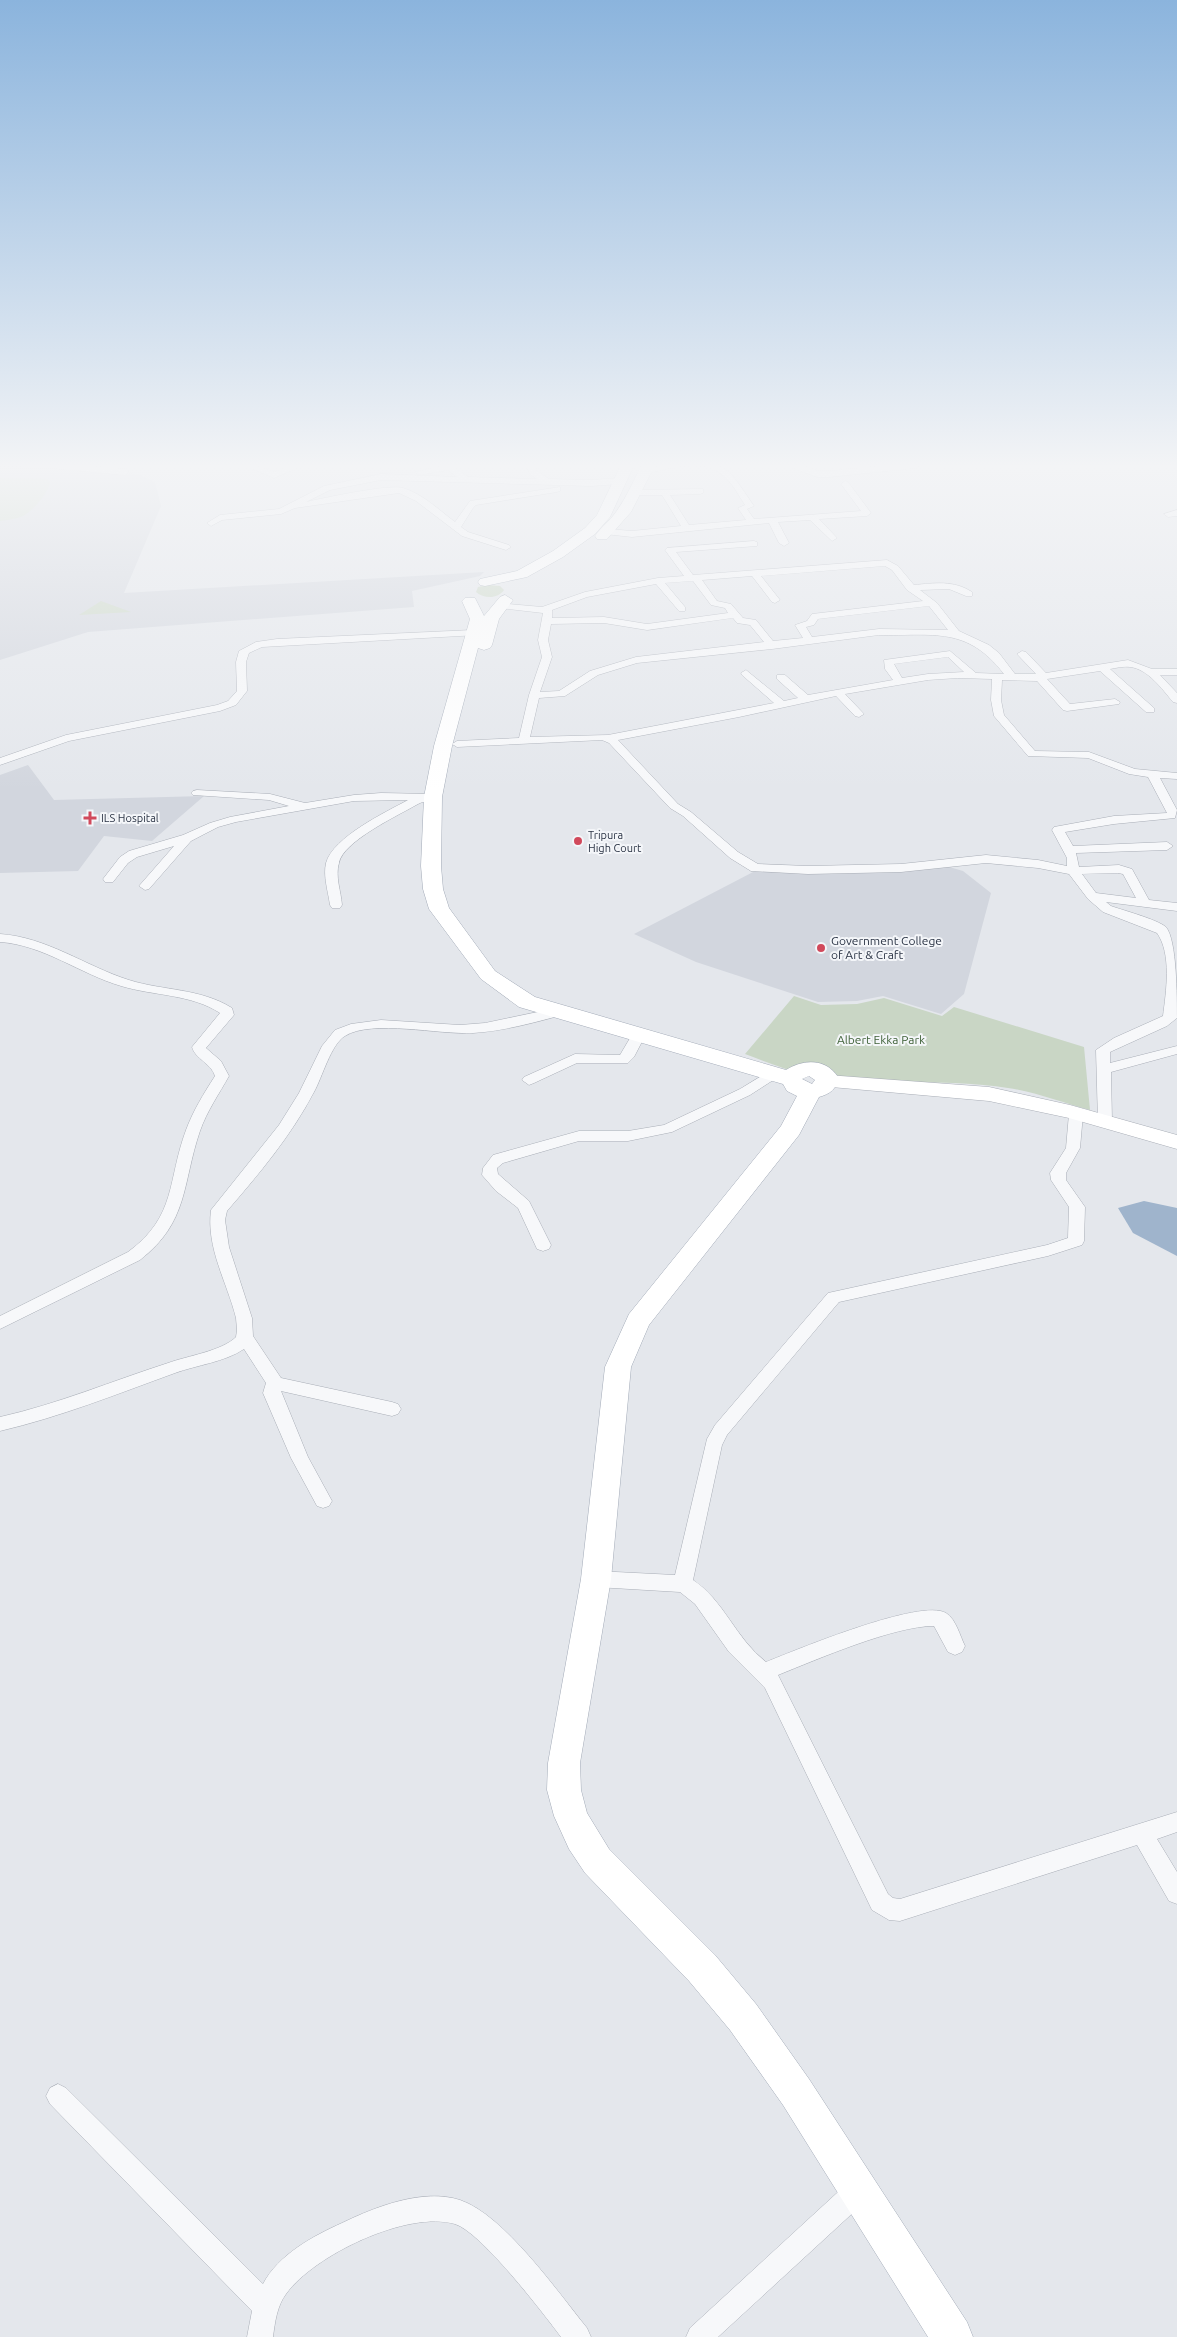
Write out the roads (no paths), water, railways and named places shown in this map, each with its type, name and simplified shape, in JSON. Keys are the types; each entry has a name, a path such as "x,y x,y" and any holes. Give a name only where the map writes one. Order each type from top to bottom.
{"main road":[{"path":"525,572 466,588 464,595 470,601 478,619 443,746 426,798 433,890 438,909 488,976 527,1002 638,1036 800,1079"},
{"path":"470,601 484,603 506,599 547,572"},
{"path":"485,582 501,584 511,589 506,599 491,618 444,799 445,871 447,888 453,906 472,935 503,972 516,983 552,1000 593,1014 800,1079"},
{"path":"800,1079 791,1130 638,1321 625,1346 618,1367 596,1579 564,1763 564,1790 571,1816 581,1837 597,1861 702,1968 743,2017 796,2092 952,2337"}],"street":[{"path":"688,572 714,603 728,606 740,621 753,622 772,646"},
{"path":"506,599 549,609 585,595 658,581 767,572"},
{"path":"898,572 910,588 932,603 955,634"},
{"path":"754,573 775,600"},
{"path":"658,581 682,609"},
{"path":"910,588 952,586 962,588 969,594"},
{"path":"810,641 800,625 811,623 815,616 932,603"},
{"path":"524,739 534,695 547,657 544,640 549,609"},
{"path":"547,621 604,620 647,628 734,615"},
{"path":"534,695 561,694 594,673 636,660 772,646 879,632 955,634 985,647 996,655 1013,678"},
{"path":"0,762 66,738 124,725 205,711 232,703 242,691 241,662 244,652 260,644 302,640 474,634"},
{"path":"901,683 890,669 888,662 950,654 973,675"},
{"path":"1022,654 1067,708 1116,702"},
{"path":"457,744 524,739 608,738 739,714 838,692 928,677 973,675 1013,678 1042,677 1132,663 1150,672 1163,683 1177,700"},
{"path":"1103,668 1150,710"},
{"path":"1150,672 1177,672"},
{"path":"746,673 781,704"},
{"path":"997,677 996,700 999,716 1032,754 1089,755 1126,770 1153,776 1177,776"},
{"path":"781,678 806,699"},
{"path":"838,692 859,714"},
{"path":"608,738 613,740 674,806 687,814 734,855 754,868 808,870 901,868 986,859 1038,864 1073,871 1119,869 1128,872 1145,904"},
{"path":"1105,1122 1102,1070 1103,1050 1115,1041 1161,1024 1170,1018 1175,977 1168,938 1162,930 1117,914 1107,909 1092,896 1073,871 1073,858 1058,830 1114,820 1171,816 1173,814 1153,776"},
{"path":"197,793 270,798 303,807"},
{"path":"109,879 124,860 133,854 187,838 234,819 381,796 426,798"},
{"path":"336,905 332,868 334,858 367,829 426,798"},
{"path":"145,886 187,838"},
{"path":"1069,850 1168,846"},
{"path":"1092,896 1177,907"},
{"path":"0,938 22,940 125,983 199,999 221,1007 227,1011 227,1015 199,1047 200,1051 209,1057 221,1071 222,1076 193,1130 176,1199 167,1223 157,1238 148,1247 134,1256 0,1323"},
{"path":"392,1409 275,1383 245,1337 244,1320 218,1236 217,1218 220,1210 256,1168 308,1092 330,1043 340,1033 370,1025 461,1029 499,1027 557,1012"},
{"path":"529,1080 575,1058 624,1060 627,1058 638,1036"},
{"path":"1102,1070 1177,1050"},
{"path":"543,1245 524,1204 501,1187 490,1175 490,1168 498,1159 579,1136 628,1136 666,1130 745,1092 800,1079 989,1094 1076,1114 1177,1142"},
{"path":"683,1584 713,1444 720,1430 834,1297 1063,1246 1076,1241 1076,1207 1059,1180 1058,1173 1073,1148 1076,1114"},
{"path":"0,1424 52,1410 141,1380 195,1359 226,1351 238,1345 245,1337"},
{"path":"275,1383 272,1387 272,1393 300,1458 323,1501"},
{"path":"596,1579 683,1584 693,1590 703,1600 744,1656 765,1671 880,1902 889,1909 900,1910 1177,1822"},
{"path":"765,1671 858,1637 924,1616 937,1618 944,1624 955,1646"},
{"path":"1142,1834 1177,1893"},
{"path":"58,2096 266,2306"},
{"path":"699,2337 859,2190"},
{"path":"260,2337 266,2306 278,2284 308,2254 363,2226 423,2209 458,2212 486,2229 578,2337"}],"water":[{"path":"1144,1201 1177,1208 1177,1256 1133,1233 1118,1208"}],"place":[{"name":"ILS Hospital","path":"90,818"},
{"name":"Tripura High Court","path":"578,841"},
{"name":"Government College of Art & Craft","path":"821,948"}],"park label":[{"name":"Albert Ekka Park","path":"881,1040"}]}
